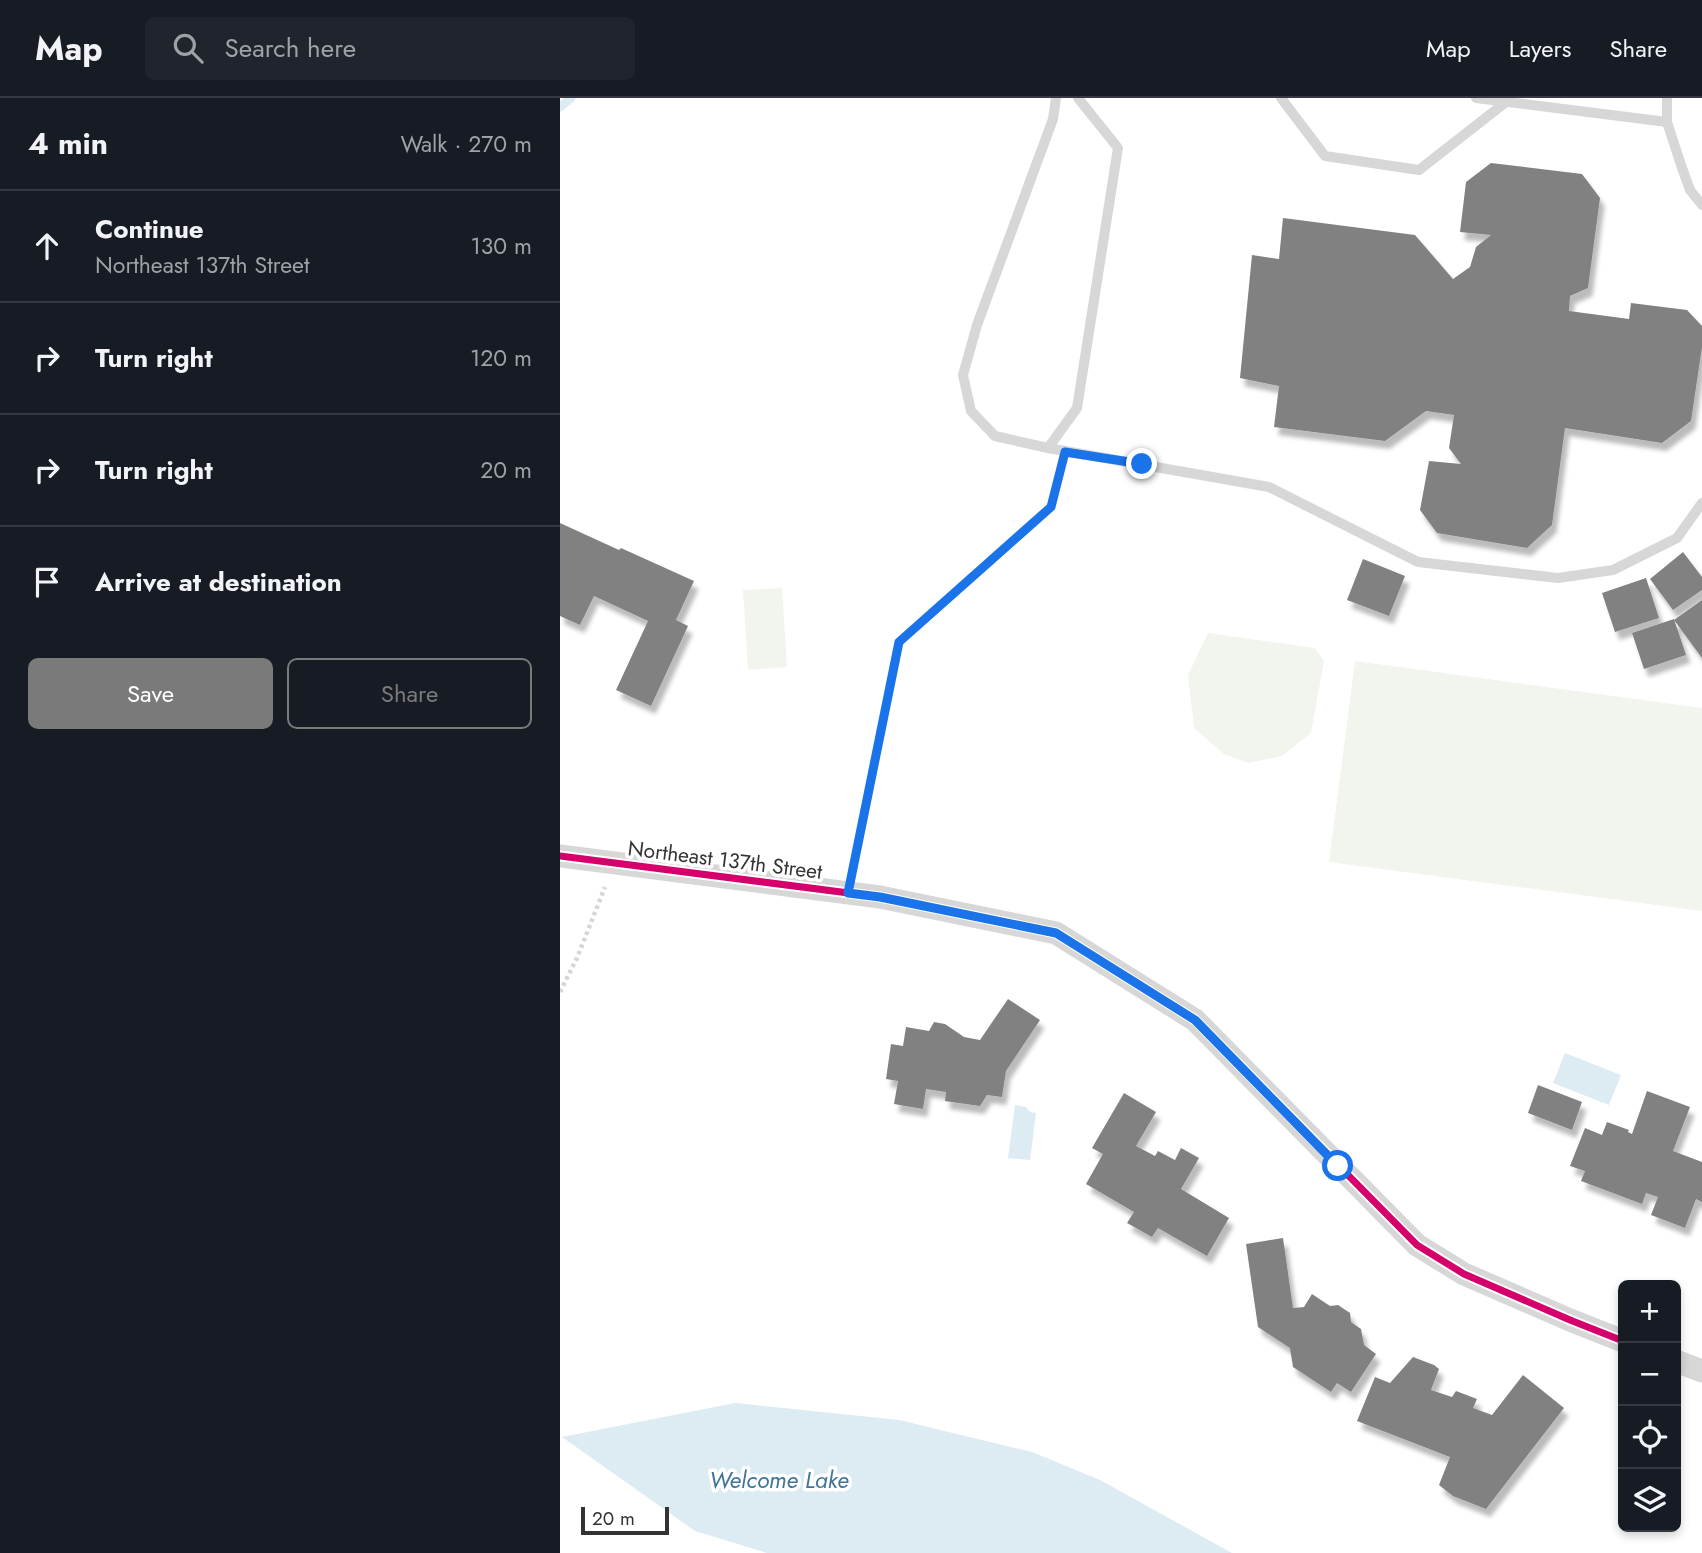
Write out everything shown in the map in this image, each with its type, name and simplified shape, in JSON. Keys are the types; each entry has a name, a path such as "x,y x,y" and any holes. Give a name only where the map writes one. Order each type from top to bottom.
{"street":[{"name":"Northeast 137th Street","path":"560,856 880,897 1056,933 1195,1020 1417,1245 1464,1274 1618,1338"},
{"path":"1681,1363 1702,1371"}],"lane":[{"path":"1056,98 1053,119 977,325 964,375 971,411 995,436 1048,449 1269,487 1418,562 1558,578 1613,570 1677,538 1702,503"},
{"path":"1048,449 1077,408 1118,148 1079,98"},
{"path":"1281,98 1325,156 1419,170 1506,102"},
{"path":"1476,98 1667,122"},
{"path":"1667,98 1667,122 1690,190 1702,205"}],"path":[{"path":"848,893 899,642 1051,507 1065,452"},
{"path":"560,992 577,958 614,864"}],"shaded area":[{"path":"782,588 787,667 748,670 743,590"},
{"path":"1208,633 1315,648 1324,661 1311,733 1282,756 1248,763 1224,754 1194,728 1188,675"},
{"path":"1355,661 1702,708 1702,911 1329,862"}],"water":[{"path":"1565,1053 1621,1075 1609,1105 1553,1083"},
{"path":"1015,1105 1036,1113 1030,1160 1008,1158"},
{"name":"Welcome Lake","path":"735,1403 899,1420 1032,1452 1100,1480 1232,1553 767,1553 695,1531 562,1437"}],"building":[{"path":"1491,163 1582,174 1600,198 1588,288 1570,296 1569,311 1629,319 1631,303 1687,310 1702,326 1702,347 1691,421 1662,443 1565,428 1552,525 1527,548 1437,533 1420,510 1429,461 1461,464 1449,448 1454,415 1426,411 1385,441 1274,427 1279,386 1240,378 1252,255 1279,259 1283,218 1415,235 1453,279 1470,267 1476,247 1491,235 1460,232 1466,182"},
{"path":"560,523 694,581 676,620 688,626 651,706 616,690 648,621 594,596 580,625 560,616"},
{"path":"1683,552 1702,577 1702,590 1673,610 1650,579"},
{"path":"1363,559 1405,576 1389,616 1347,600"},
{"path":"1646,578 1659,618 1615,632 1602,593"},
{"path":"1702,600 1702,658 1674,620"},
{"path":"1674,619 1686,655 1644,669 1632,633"},
{"path":"1008,999 1040,1020 1006,1071 1002,1097 987,1095 980,1106 945,1101 946,1092 926,1089 923,1109 894,1104 898,1081 886,1079 891,1044 903,1046 906,1027 929,1031 934,1022 945,1024 964,1037 980,1040"},
{"path":"1538,1085 1582,1102 1572,1130 1528,1113"},
{"path":"1647,1091 1690,1107 1673,1151 1702,1162 1702,1202 1696,1199 1685,1228 1651,1215 1658,1197 1646,1193 1642,1204 1581,1181 1585,1171 1570,1166 1585,1128 1602,1135 1607,1122 1629,1130 1632,1134"},
{"path":"1124,1093 1156,1112 1136,1146 1155,1156 1158,1151 1175,1160 1181,1148 1199,1158 1181,1189 1229,1218 1207,1256 1158,1228 1152,1237 1127,1223 1134,1212 1086,1184 1103,1154 1092,1148"},
{"path":"1283,1238 1293,1308 1304,1307 1312,1294 1330,1306 1338,1305 1350,1313 1351,1322 1361,1329 1364,1345 1376,1354 1351,1392 1337,1383 1331,1392 1293,1367 1290,1348 1258,1327 1246,1244"},
{"path":"1413,1357 1439,1369 1431,1390 1452,1397 1456,1391 1477,1399 1473,1408 1492,1415 1523,1375 1564,1408 1486,1509 1453,1496 1439,1485 1450,1457 1357,1421 1375,1377 1390,1383"}],"waterway":[{"path":"560,107 571,98"}],"cycle path":[{"path":"560,856 880,897 1056,933 1195,1020 1417,1245 1464,1274 1618,1339"}],"route":[{"path":"1142,464 1065,452 1051,507 899,642 848,893 880,897 1056,933 1195,1020 1338,1166"}]}
